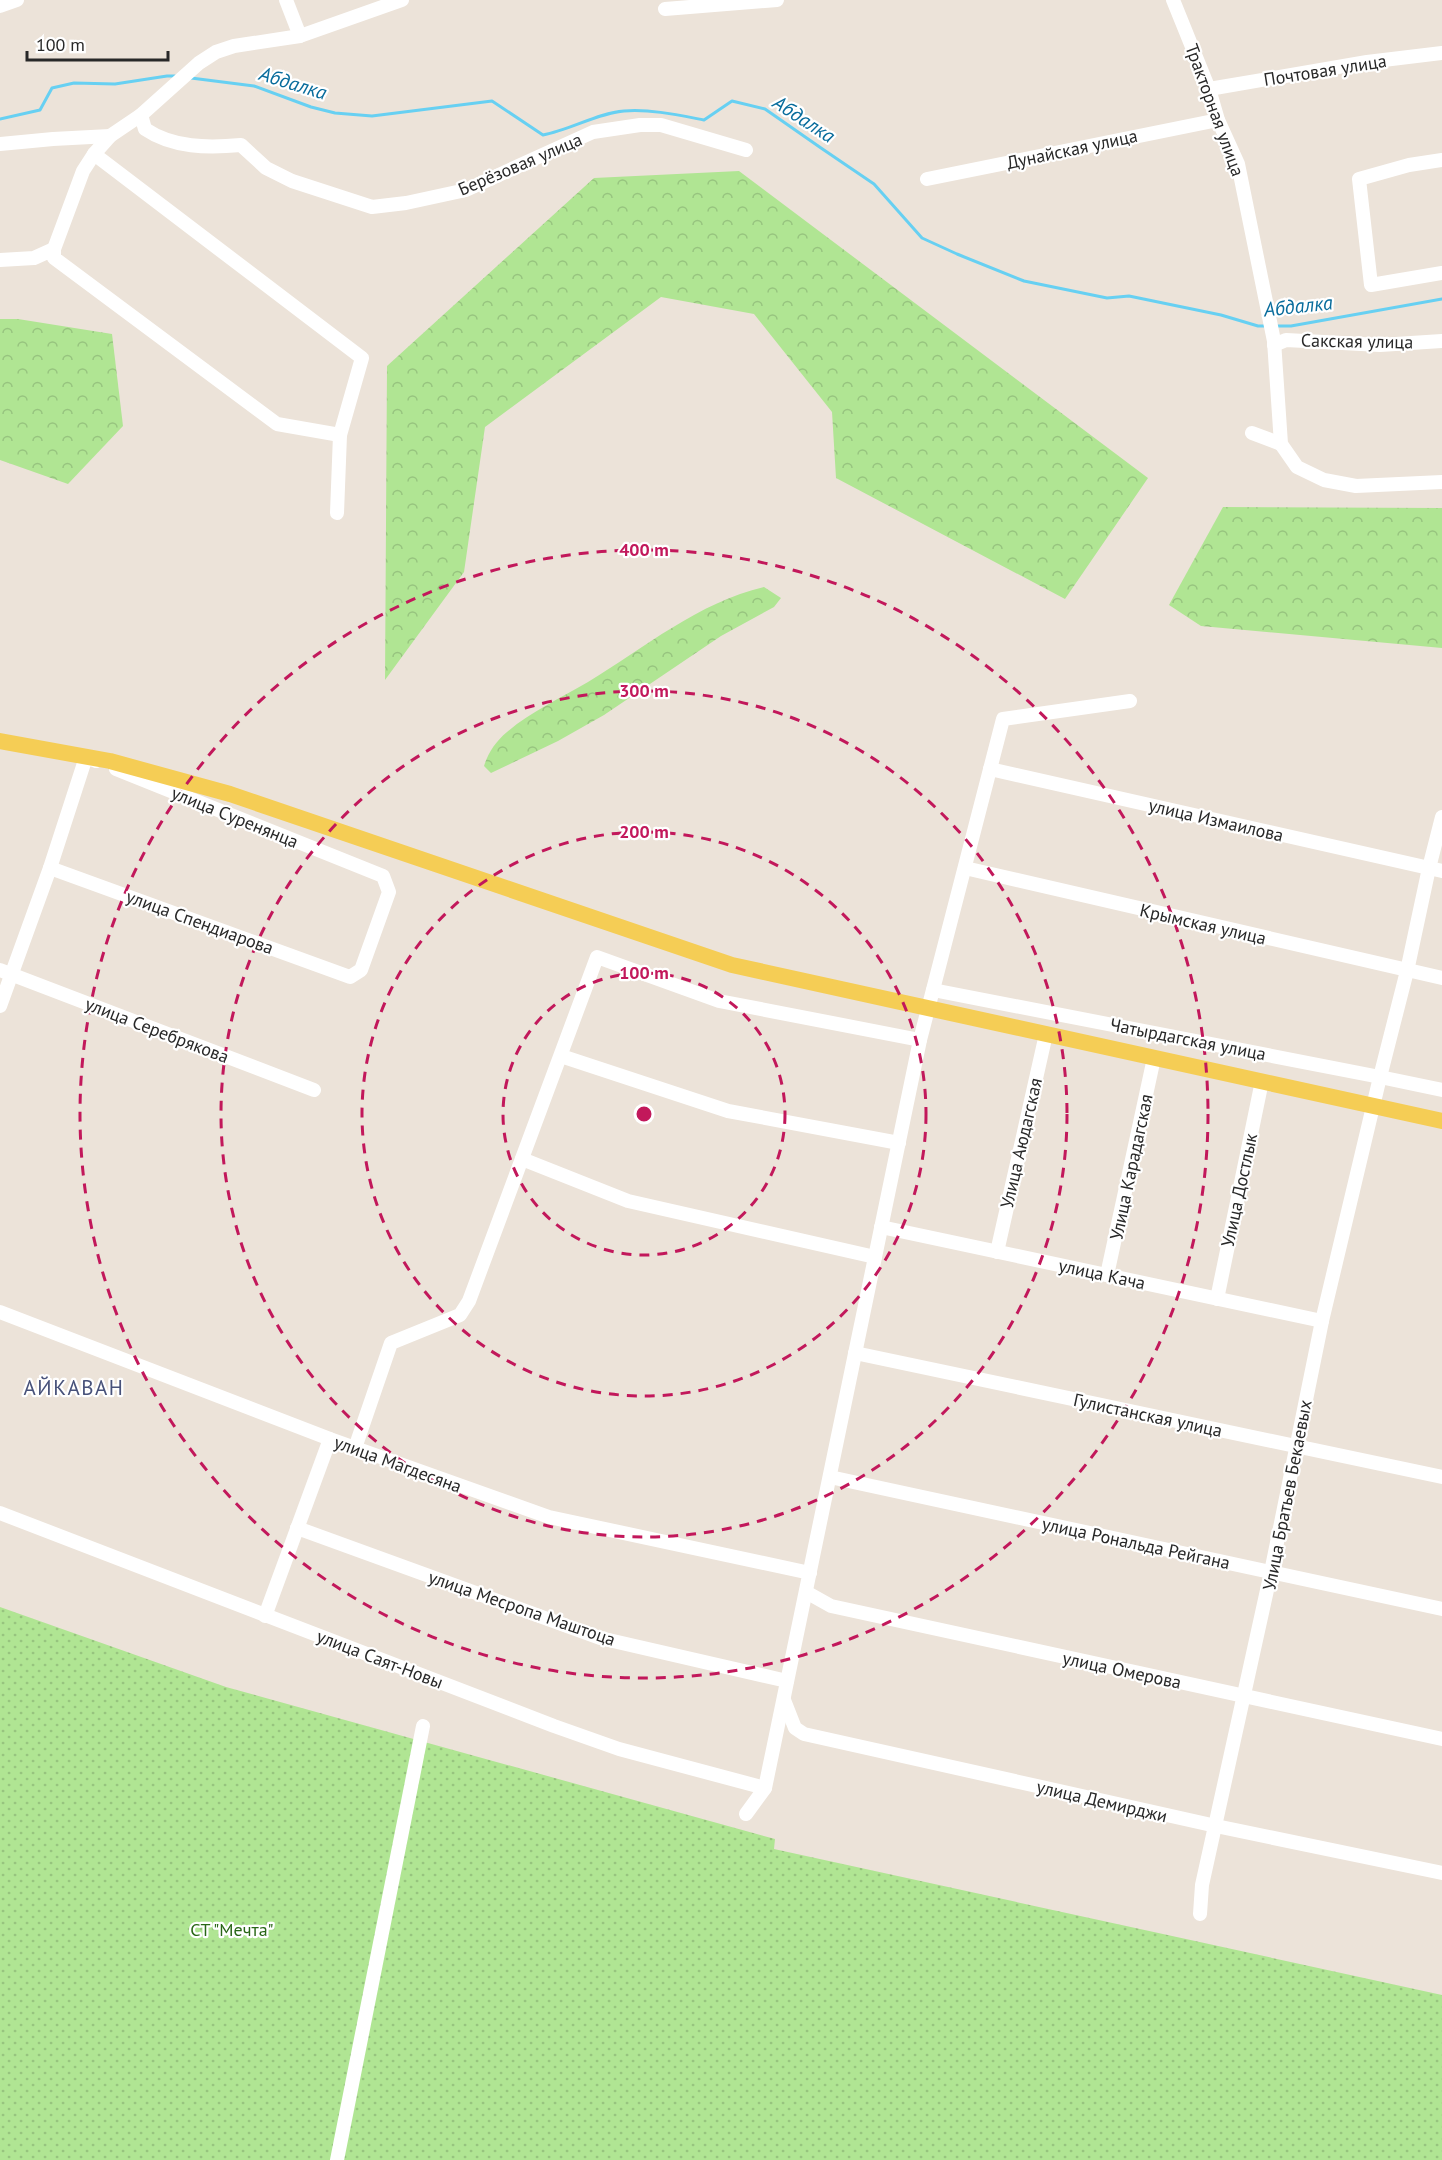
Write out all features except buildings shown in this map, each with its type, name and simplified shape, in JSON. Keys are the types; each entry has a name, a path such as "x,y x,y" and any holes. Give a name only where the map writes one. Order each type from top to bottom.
{"main road":[{"path":"0,741 110,761 230,794 732,965 1442,1121"}],"street":[{"path":"0,6 17,0"},
{"path":"286,0 300,36"},
{"path":"340,435 277,424 54,258 54,249 83,171 94,154 110,136 141,115 199,63 216,52 234,46 300,36 402,0"},
{"path":"665,9 777,0"},
{"name":"Тракторная улица","path":"1173,0 1209,89 1218,120 1238,164 1274,343 1281,444"},
{"name":"Почтовая улица","path":"1209,89 1367,62 1442,53"},
{"name":"Берёзовая улица","path":"141,115 145,129 156,137 200,147 241,146 266,168 292,181 372,207 406,203 466,190 593,132 605,130 640,125 661,125 746,150"},
{"name":"Дунайская улица","path":"927,179 1218,120"},
{"path":"0,144 110,136"},
{"path":"94,154 362,358 340,435 337,513"},
{"path":"1442,160 1409,165 1359,179 1371,285 1442,273"},
{"path":"0,260 34,258 54,249"},
{"name":"Сакская улица","path":"1274,343 1286,340 1380,345 1442,341"},
{"path":"1252,433 1281,444 1297,467 1324,480 1356,486 1442,482"},
{"path":"746,1814 765,1788 920,1040 1003,719 1130,701"},
{"path":"0,1006 6,973 50,868 86,757"},
{"name":"улица Суренянца","path":"86,757 383,876 389,892 361,970 350,977"},
{"name":"улица Измаилова","path":"990,769 1435,870"},
{"name":"Улица Братьев Бекаевых","path":"1200,1914 1202,1885 1271,1572 1322,1321 1380,1077 1435,870 1442,817"},
{"name":"улица Спендиарова","path":"50,868 350,977"},
{"name":"Крымская улица","path":"964,868 1442,978"},
{"path":"355,1448 391,1343 460,1315 469,1301 597,957 719,1001 920,1040"},
{"name":"улица Серебрякова","path":"6,973 314,1090"},
{"name":"Чатырдагская улица","path":"933,990 1442,1090"},
{"name":"Улица Аюдагская","path":"997,1252 1046,1034"},
{"path":"561,1056 728,1111 899,1143"},
{"name":"Улица Карадагская","path":"1107,1275 1154,1058"},
{"name":"Улица Достлык","path":"1217,1299 1262,1081"},
{"path":"522,1159 628,1201 875,1257"},
{"name":"улица Кача","path":"882,1227 1322,1321"},
{"name":"улица Магдесяна","path":"0,1312 330,1440 549,1517 810,1573"},
{"name":"Гулистанская улица","path":"855,1353 1442,1477"},
{"path":"265,1616 330,1440"},
{"name":"улица Рональда Рейгана","path":"830,1477 1442,1609"},
{"name":"улица Саят-Новы","path":"0,1513 265,1616 619,1749 765,1788"},
{"name":"улица Месропа Маштоца","path":"297,1528 600,1638 787,1680"},
{"name":"улица Омерова","path":"806,1592 831,1606 1442,1739"},
{"name":"улица Демирджи","path":"783,1700 795,1728 804,1734 1216,1826 1442,1873"},
{"path":"337,2160 423,1726"}],"green space":[{"path":"739,171 1148,478 1065,599 836,478 832,412 754,314 661,297 485,427 464,572 385,680 387,366 594,178"},
{"path":"0,319 18,319 112,334 123,426 68,484 0,460"},
{"path":"1223,507 1442,508 1442,648 1201,626 1169,605"},
{"path":"764,587 781,598 774,607 721,636 604,715 558,741 491,773 484,766 499,739 526,718 588,682 673,627 717,603"},
{"name":"СТ \"Мечта\"","path":"0,1607 226,1687 775,1839 774,1849 1442,1995 1442,2160 0,2160"}],"waterway":[{"name":"Абдалка","path":"0,119 40,110 52,88 74,83 115,84 175,76"},
{"name":"Абдалка","path":"191,78 254,86 311,107 335,113 372,116 492,101 543,135 614,112 624,111 674,114 704,120 732,101 765,109 874,184 922,238 957,254 1024,281 1107,298 1129,296 1221,315 1258,326 1268,326"},
{"name":"Абдалка","path":"1275,326 1291,326 1442,299"}],"district":[{"name":"АЙКАВАН","path":"74,1387"}]}
